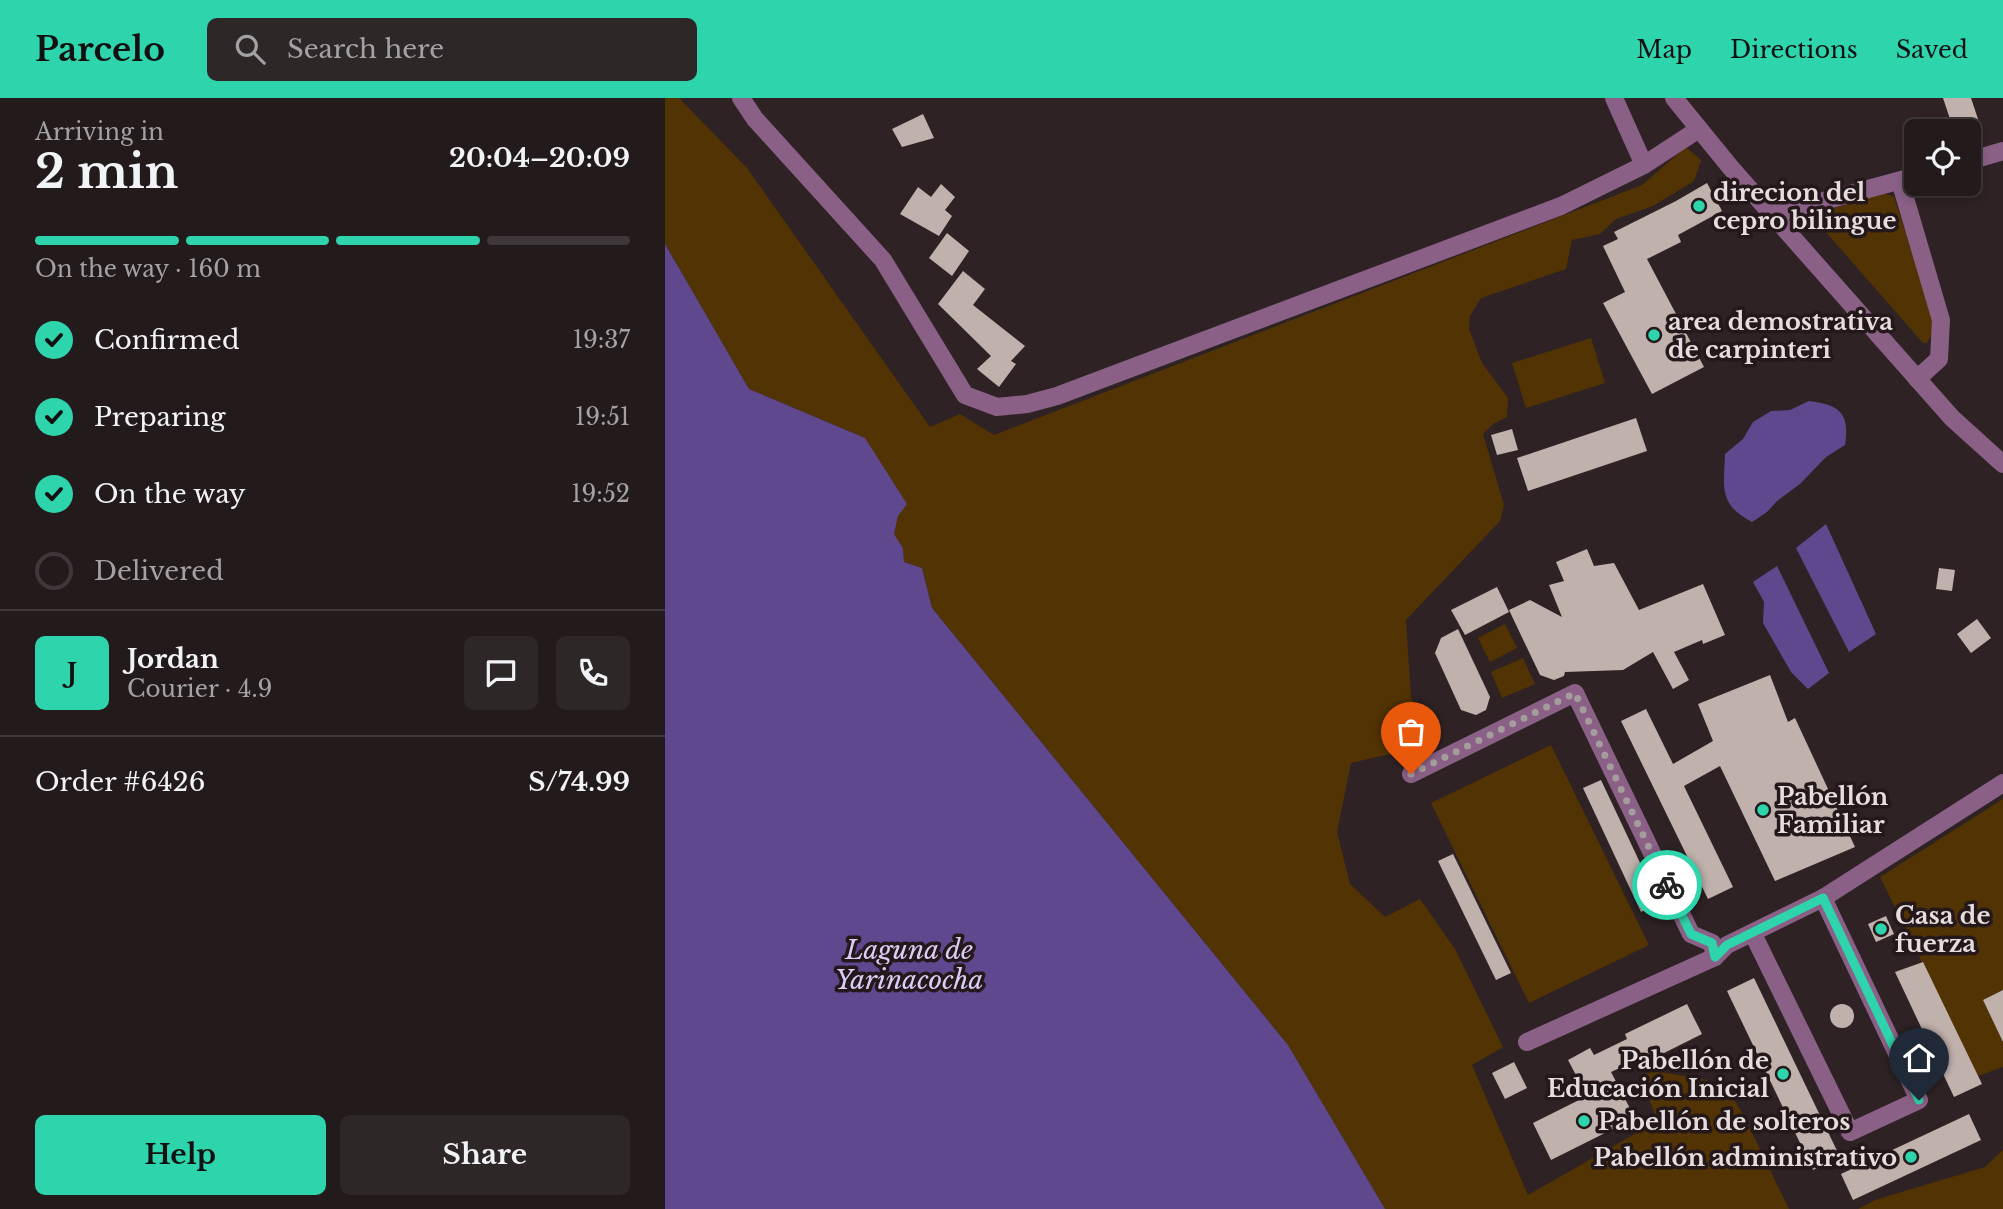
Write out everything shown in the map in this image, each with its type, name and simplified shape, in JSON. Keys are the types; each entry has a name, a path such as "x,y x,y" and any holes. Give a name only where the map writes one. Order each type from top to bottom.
{"street":[{"path":"741,98 755,119 883,260 965,395 997,407 1027,404 1056,396 1561,206 1644,165 1699,129"},
{"path":"1614,98 1644,165"},
{"path":"1674,98 1772,215 1952,418 2003,464"},
{"path":"1981,157 2003,151"},
{"path":"1772,215 1904,180"},
{"path":"1912,196 1941,320 1939,359 1917,379"},
{"path":"1411,774 1575,693 1691,934 1712,943 1715,957"},
{"path":"1527,1042 1715,957 1727,945 1823,898 2003,783"},
{"path":"1753,934 1850,1132 1919,1100 1823,898"}],"shaded area":[{"path":"665,98 679,98 747,168 930,427 960,414 994,435 1642,185 1686,147 1701,160 1694,181 1653,206 1616,219 1600,234 1572,240 1566,269 1481,298 1470,316 1469,329 1482,363 1508,398 1507,417 1493,424 1483,434 1504,505 1500,521 1406,620 1411,697 1434,744 1351,763 1337,832 1350,884 1385,917 1420,899 1455,949 1503,1047 1472,1065 1528,1195 1647,1127 1655,1119 1641,1075 1655,1071 1707,1080 1728,1091 1743,1114 1789,1209 1385,1209 1288,1045 932,608 922,568 904,562 903,548 894,534 898,516 865,438 749,389 665,244"},
{"path":"1884,193 1894,197 1932,314 1933,332 1927,343 1923,343 1817,222 1819,213"},
{"path":"1591,338 1605,383 1526,408 1512,363"},
{"path":"1505,624 1517,648 1490,662 1478,638"},
{"path":"1523,658 1535,684 1502,698 1491,672"},
{"path":"1551,745 1649,945 1529,1003 1431,803"},
{"path":"2003,799 2003,990 1983,1000 2003,1042 2003,1067 1978,1076 1880,877"},
{"path":"2003,1150 2003,1209 1858,1209 1875,1200 1985,1167"}],"water":[{"name":"Laguna de Yarinacocha","path":"665,244 749,389 865,438 907,504 898,516 894,534 903,548 904,562 922,568 932,608 1288,1045 1385,1209 665,1209"},
{"path":"1809,401 1828,405 1841,412 1846,425 1845,445 1826,457 1800,484 1752,522 1733,509 1728,502 1724,486 1725,454 1743,439 1753,422 1771,411 1790,410"},
{"path":"1826,524 1876,634 1849,652 1796,548"},
{"path":"1777,566 1829,673 1808,689 1791,672 1763,623 1764,602 1753,582"}],"building":[{"path":"1943,98 1971,98 1978,119 1950,119"},
{"path":"923,114 934,138 902,147 892,129"},
{"path":"1707,183 1722,211 1678,235 1681,242 1647,259 1704,367 1652,394 1603,303 1625,292 1603,246 1618,239 1614,232"},
{"path":"941,184 955,197 945,210 952,216 939,236 900,214 918,187 931,197"},
{"path":"947,233 969,251 952,276 929,258"},
{"path":"963,271 985,289 973,305 1025,346 1011,361 1016,364 999,387 977,369 991,356 938,304"},
{"path":"1636,418 1647,451 1528,491 1517,458"},
{"path":"1512,429 1518,450 1497,455 1491,435"},
{"path":"1587,549 1594,566 1614,563 1639,610 1703,584 1725,635 1703,644 1702,640 1674,652 1689,680 1673,689 1653,652 1623,670 1565,672 1564,676 1554,680 1540,675 1509,610 1530,600 1562,617 1549,585 1564,581 1556,562"},
{"path":"1939,568 1955,570 1952,591 1936,589"},
{"path":"1497,587 1509,612 1465,635 1451,610"},
{"path":"1977,619 1991,638 1971,653 1957,634"},
{"path":"1458,629 1490,697 1486,710 1476,715 1461,710 1435,653 1441,638"},
{"path":"1770,675 1788,722 1795,718 1855,847 1775,881 1720,766 1684,786 1733,887 1708,899 1621,721 1646,709 1673,764 1713,741 1698,704"},
{"path":"1601,780 1659,903 1641,912 1583,788"},
{"path":"1453,854 1511,973 1496,980 1438,861"},
{"name":"Casa de fuerza","path":"1886,916 1894,934 1876,942 1868,924"},
{"path":"1923,962 1982,1084 1954,1097 1895,972"},
{"name":"Pabellón de Educación Inicial","path":"1754,978 1840,1157 1813,1170 1727,991"},
{"path":"2003,990 2003,1042 1983,1000"},
{"path":"1687,1004 1702,1034 1640,1065 1637,1060 1611,1072 1635,1118 1551,1160 1533,1123 1587,1096 1568,1060 1590,1048 1594,1055 1627,1039 1625,1034"},
{"path":"1837,1004 1847,1004 1854,1011 1854,1021 1847,1028 1837,1028 1830,1021 1830,1011"},
{"path":"1514,1062 1527,1088 1505,1099 1492,1073"},
{"name":"Pabellón administrativo","path":"1969,1114 1981,1140 1853,1200 1841,1174"}],"way so far":[{"path":"1411,774 1575,693 1667,885"}],"place":[{"name":"direcion del cepro bilingue","path":"1699,206"},
{"name":"area demostrativa de carpinteri","path":"1654,335"},
{"name":"Pabellón Familiar","path":"1763,810"},
{"name":"Casa de fuerza","path":"1881,929"},
{"name":"Pabellón de Educación Inicial","path":"1783,1074"},
{"name":"Pabellón de solteros","path":"1584,1121"},
{"name":"Pabellón administrativo","path":"1911,1157"}],"route":[{"path":"1667,885 1691,934 1712,943 1715,957 1727,945 1823,898 1919,1100"}]}
